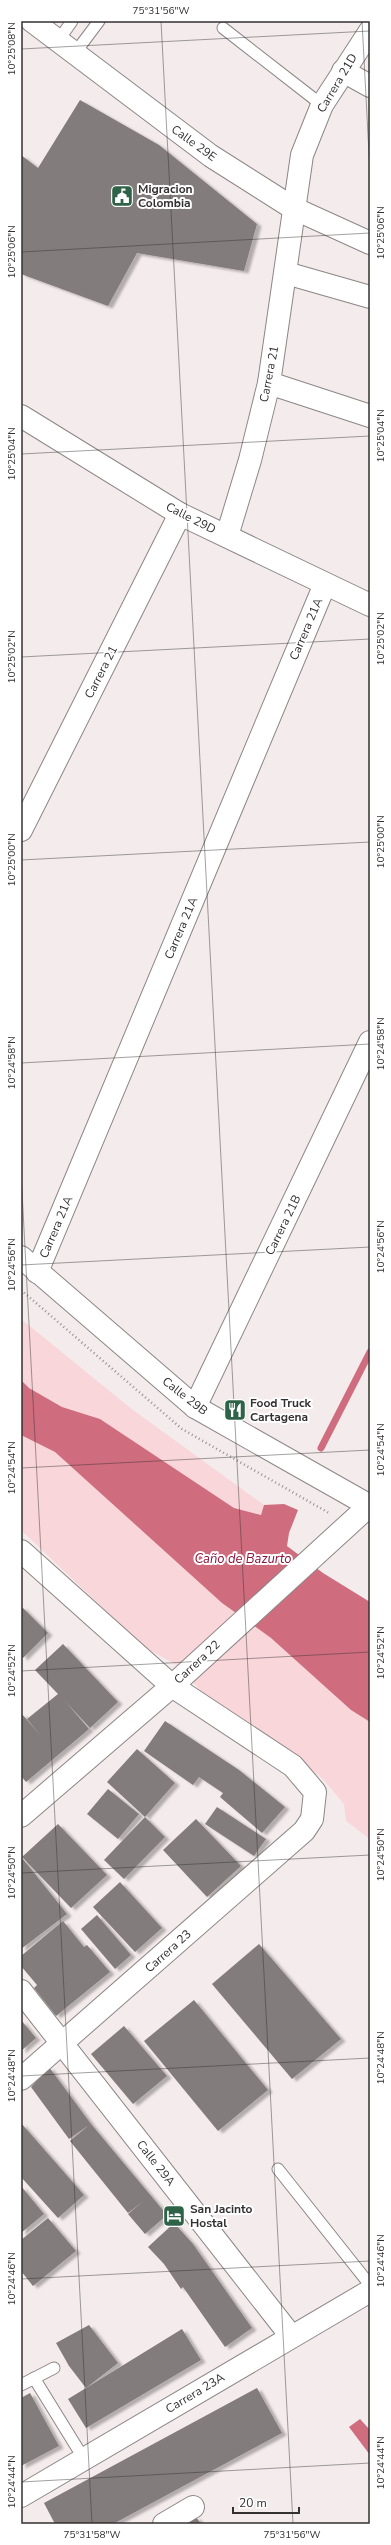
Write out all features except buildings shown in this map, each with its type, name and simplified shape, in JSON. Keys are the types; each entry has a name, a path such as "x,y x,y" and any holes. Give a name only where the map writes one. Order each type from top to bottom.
{"street":[{"name":"Calle 29E","path":"32,21 211,156 293,208 370,243"},
{"name":"Carrera 21D","path":"293,208 302,155 322,105 342,71 370,31"},
{"path":"342,71 370,86"},
{"name":"Carrera 21","path":"227,536 250,460 269,383 286,273 293,208"},
{"path":"286,273 370,297"},
{"path":"269,383 370,416"},
{"name":"Calle 29D","path":"21,416 180,514 370,605"},
{"name":"Carrera 21","path":"21,830 180,514"},
{"name":"Carrera 21A","path":"37,1272 325,584"},
{"name":"Carrera 21B","path":"195,1407 370,1042"},
{"name":"Calle 29B","path":"21,1257 195,1407 370,1506"},
{"name":"Carrera 22","path":"21,1816 172,1686 370,1506"},
{"path":"21,1551 172,1686"},
{"name":"Carrera 23","path":"21,2079 63,2045 304,1831 312,1819 315,1792 293,1766 172,1686"},
{"name":"Calle 29A","path":"21,1991 291,2336"},
{"name":"Carrera 23A","path":"21,2496 291,2336 370,2291"},
{"path":"164,2524 193,2507"}],"lane":[{"path":"67,47 72,21"},
{"path":"67,47 99,21"},
{"path":"223,28 322,105"},
{"path":"278,2169 370,2285"},
{"path":"21,2386 54,2368"},
{"path":"34,2378 84,2459"}],"shaded area":[{"path":"21,1319 133,1410 264,1505 261,1515 234,1508 100,1419 62,1407 29,1388 21,1380"},
{"path":"21,1435 55,1452 222,1603 271,1638 351,1710 370,1722 370,1839 346,1821 344,1804 322,1778 207,1699 182,1668 144,1647 21,1530"}],"water":[{"name":"Caño de Bazurto","path":"21,1380 29,1388 62,1407 100,1419 234,1508 261,1515 264,1505 284,1504 298,1510 289,1533 287,1546 323,1573 370,1602 370,1722 351,1710 271,1638 222,1603 55,1452 21,1435"},
{"path":"360,2419 370,2430 370,2455 349,2427"}],"waterway":[{"path":"321,1448 370,1352"}],"place":[{"name":"Migracion Colombia","path":"122,196"},
{"name":"Food Truck Cartagena","path":"235,1410"},
{"name":"San Jacinto Hostal","path":"174,2216"}]}
